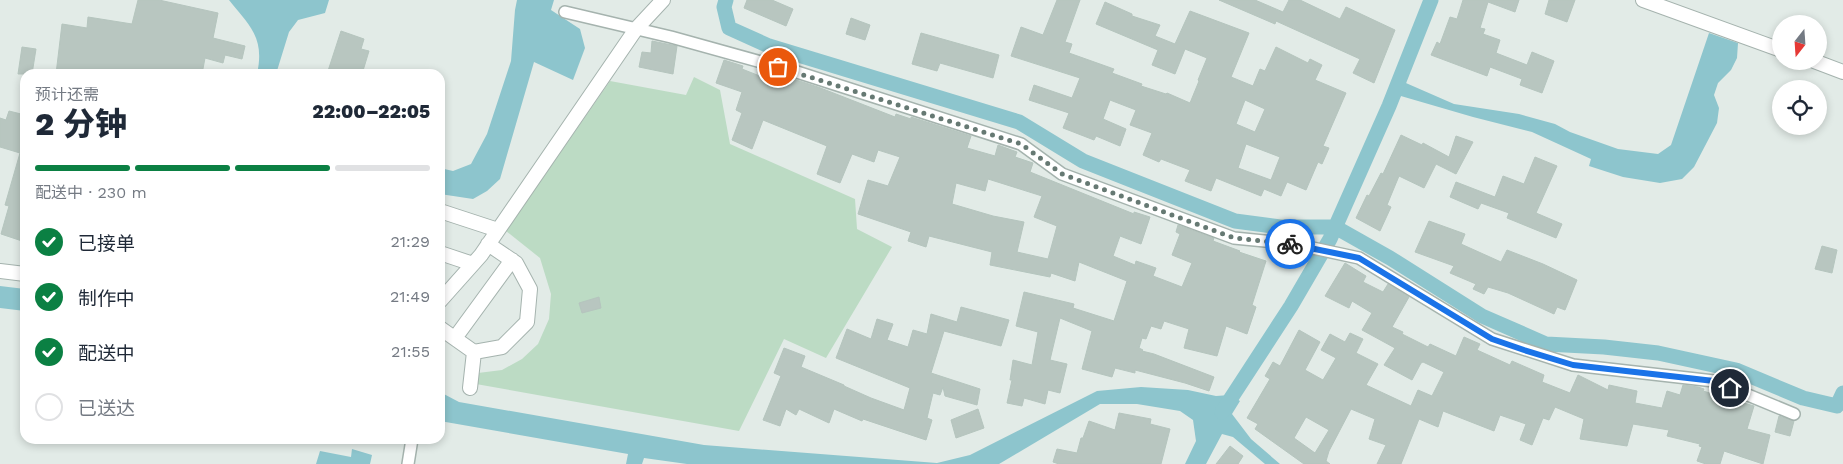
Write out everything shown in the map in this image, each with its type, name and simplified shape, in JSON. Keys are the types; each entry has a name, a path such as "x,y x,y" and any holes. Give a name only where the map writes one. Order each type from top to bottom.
{"street":[{"path":"445,295 473,264 488,244 636,29 662,0"},
{"path":"1643,0 1772,47"},
{"path":"565,12 796,72 1021,144 1062,174 1234,238 1294,244 1359,258 1492,339 1501,342 1573,365 1714,381 1794,414"},
{"path":"1828,66 1843,72"},
{"path":"445,212 498,230"},
{"path":"445,331 474,352 502,348 527,322 530,289 516,263 488,244"},
{"path":"445,255 473,264"},
{"path":"455,338 512,260"},
{"path":"0,271 20,273"},
{"path":"470,388 474,352"},
{"path":"408,464 411,444"}],"green space":[{"path":"694,77 720,90 730,144 855,199 857,229 892,247 826,358 784,339 739,431 476,384 478,373 502,370 522,359 538,344 549,319 551,294 540,258 506,231 610,81 686,95"}],"water":[{"path":"229,0 329,0 325,13 298,20 289,32 278,69 258,69 259,51 254,33"},
{"path":"517,0 554,0 551,10 580,29 585,48 573,80 534,62 500,179 487,191 473,199 445,195 445,169 453,171 471,164 487,134 511,61"},
{"path":"1709,33 1738,43 1737,58 1731,70 1718,83 1714,95 1719,108 1717,123 1694,167 1682,179 1660,183 1623,177 1589,166 1591,159 1532,132 1394,94 1399,80 1454,104 1519,114 1555,124 1570,132 1618,149 1658,154 1671,145"},
{"path":"0,286 20,288 20,310 0,308"},
{"path":"1141,387 1188,390 1216,396 1230,395 1240,401 1232,414 1251,439 1280,464 1265,464 1233,437 1222,434 1206,464 1185,464 1196,441 1193,420 1180,411 1137,404 1100,404 999,464 687,464 644,458 642,464 626,464 628,454 445,422 445,395 459,402 704,445 937,463 970,455 1097,391"},
{"path":"352,449 372,455 370,464 316,464 320,451 351,457"}],"building":[{"path":"138,0 159,0 218,13 213,38 245,46 242,59 225,55 223,63 205,58 203,69 57,69 62,24 87,28 88,17 132,24"},
{"path":"747,0 772,0 793,9 786,26 744,8"},
{"path":"1057,0 1080,0 1065,42 1072,44 1069,53 1114,69 1112,73 1142,84 1141,86 1167,93 1190,103 1207,58 1185,49 1175,74 1152,65 1158,50 1096,24 1105,2 1132,14 1132,16 1160,25 1155,36 1175,44 1190,11 1249,33 1231,77 1253,86 1260,69 1265,71 1276,47 1308,63 1310,59 1322,65 1315,80 1346,93 1323,146 1329,148 1322,164 1318,162 1306,190 1287,182 1281,196 1264,189 1261,196 1216,178 1211,191 1185,181 1190,170 1161,159 1159,162 1143,155 1152,133 1130,125 1136,110 1110,100 1103,119 1126,129 1120,146 1096,136 1094,140 1063,128 1069,113 1029,100 1034,85 1072,98 1080,78 1011,56 1021,27 1043,35","holes":["1245,100 1265,109 1255,132 1236,124","1246,144 1280,157 1271,180 1238,168"]},
{"path":"1219,0 1255,0 1283,12 1289,0 1300,0 1340,19 1346,7 1395,30 1374,83 1353,73 1360,59 1276,21 1275,24"},
{"path":"1463,0 1519,0 1515,12 1488,2 1480,28 1485,29 1483,34 1500,40 1496,53 1527,65 1532,52 1554,61 1542,93 1520,85 1522,79 1490,67 1487,76 1431,55 1437,42 1440,44 1450,17 1457,19"},
{"path":"1549,0 1575,0 1567,22 1545,14"},
{"path":"851,18 870,25 865,40 846,34"},
{"path":"341,31 364,39 361,49 369,51 364,69 329,69"},
{"path":"921,33 999,55 993,78 940,63 937,71 912,64"},
{"path":"652,41 677,46 673,74 639,67 642,52 651,53"},
{"path":"22,47 36,49 33,69 20,69 20,74 18,74"},
{"path":"724,60 743,66 742,69 780,84 784,76 895,117 896,114 911,119 911,117 971,136 967,148 995,156 998,145 1017,152 1015,157 1033,163 1030,172 1134,214 1134,212 1150,217 1141,244 1120,236 1113,256 1135,265 1136,261 1156,268 1153,276 1182,287 1192,263 1172,255 1180,234 1176,232 1178,225 1214,238 1213,241 1239,252 1266,261 1252,305 1256,307 1247,334 1226,326 1217,356 1184,348 1189,329 1164,321 1161,329 1151,326 1146,339 1142,338 1139,348 1142,351 1214,377 1209,391 1135,370 1135,373 1115,368 1112,377 1082,369 1092,331 1060,318 1050,360 1067,364 1060,393 1048,390 1045,404 1024,398 1022,406 1007,403 1012,380 1010,380 1013,360 1032,365 1038,332 1016,326 1024,292 1074,304 1073,308 1114,321 1127,281 1079,262 1075,281 1051,273 1050,277 990,265 992,252 929,236 926,247 908,241 911,232 858,214 868,180 888,186 900,157 878,150 874,162 852,154 840,183 817,174 827,146 763,120 752,149 732,140 742,113 736,110 742,92 716,83","holes":["988,179 1042,196 1034,217 1057,226 1048,259 1017,252 1024,222 993,216 952,204 956,183 985,191"]},
{"path":"9,111 20,114 20,153 0,147 0,118 6,120"},
{"path":"1401,135 1422,145 1423,143 1449,157 1456,136 1473,142 1456,174 1436,164 1424,188 1399,176 1387,205 1391,207 1380,231 1356,218 1367,195 1369,196 1381,173 1383,174"},
{"path":"20,153 20,240 1,234 9,206 5,205"},
{"path":"1535,157 1557,166 1536,213 1562,224 1556,238 1507,218 1509,213 1481,203 1478,209 1450,197 1456,182 1495,197 1503,176 1524,184"},
{"path":"1429,221 1465,234 1461,244 1501,262 1507,250 1577,280 1565,310 1557,307 1554,314 1508,293 1488,287 1484,294 1473,289 1476,284 1450,273 1454,266 1415,252"},
{"path":"1822,246 1837,250 1832,273 1815,269"},
{"path":"1345,263 1366,276 1363,282 1383,292 1388,284 1409,297 1392,327 1428,347 1430,344 1456,356 1464,337 1480,344 1477,350 1510,365 1512,361 1544,375 1542,382 1570,393 1578,375 1608,390 1609,385 1637,391 1635,403 1662,408 1667,391 1680,395 1683,385 1698,387 1704,389 1703,391 1754,406 1747,429 1770,435 1763,464 1724,451 1720,464 1706,464 1697,461 1702,447 1699,446 1700,444 1667,436 1669,430 1633,424 1627,446 1580,439 1584,419 1555,407 1549,420 1543,418 1532,445 1520,440 1526,424 1500,415 1494,431 1443,411 1438,427 1419,419 1401,464 1377,464 1386,445 1369,439 1375,419 1351,409 1329,451 1326,461 1330,464 1304,464 1255,429 1258,424 1247,418 1270,379 1265,376 1273,362 1280,366 1299,330 1320,342 1305,370 1323,380 1336,358 1321,350 1330,334 1345,342 1350,333 1363,339 1356,353 1378,364 1366,385 1411,406 1418,390 1432,396 1444,372 1423,362 1412,380 1384,365 1395,348 1362,330 1372,313 1352,301 1349,308 1325,296","holes":["1306,417 1329,430 1315,453 1294,438"]},
{"path":"599,297 601,308 582,313 579,303"},
{"path":"961,307 1009,320 1001,346 944,331 931,373 980,389 977,405 945,396 943,387 940,395 933,393 927,418 932,420 926,440 863,419 862,421 834,409 829,423 799,409 796,415 786,409 780,426 763,420 781,376 774,373 784,348 805,356 801,367 871,398 904,410 910,388 836,358 847,329 871,339 877,319 893,324 887,340 908,347 913,330 927,334 931,314 957,322"},
{"path":"978,409 984,428 956,438 951,420"},
{"path":"1119,413 1151,419 1150,424 1170,429 1161,464 1059,464 1053,462 1057,449 1077,453 1081,438 1083,438 1089,421 1115,430"},
{"path":"1779,416 1794,421 1790,436 1775,432"},
{"path":"1230,446 1243,456 1238,464 1216,464"}],"waterway":[{"path":"726,0 724,7 729,28 769,46 1019,122 1083,161 1235,221 1280,227 1335,227 1390,258 1482,316 1546,344 1604,347 1658,353 1736,370 1803,398 1837,406 1843,393"},
{"path":"1222,412 1291,306 1330,239 1389,106 1431,0"}],"way so far":[{"path":"778,67 1021,144 1062,174 1234,238 1290,244"}],"route":[{"path":"1290,244 1359,258 1492,339 1573,365 1714,381 1730,388"}]}
